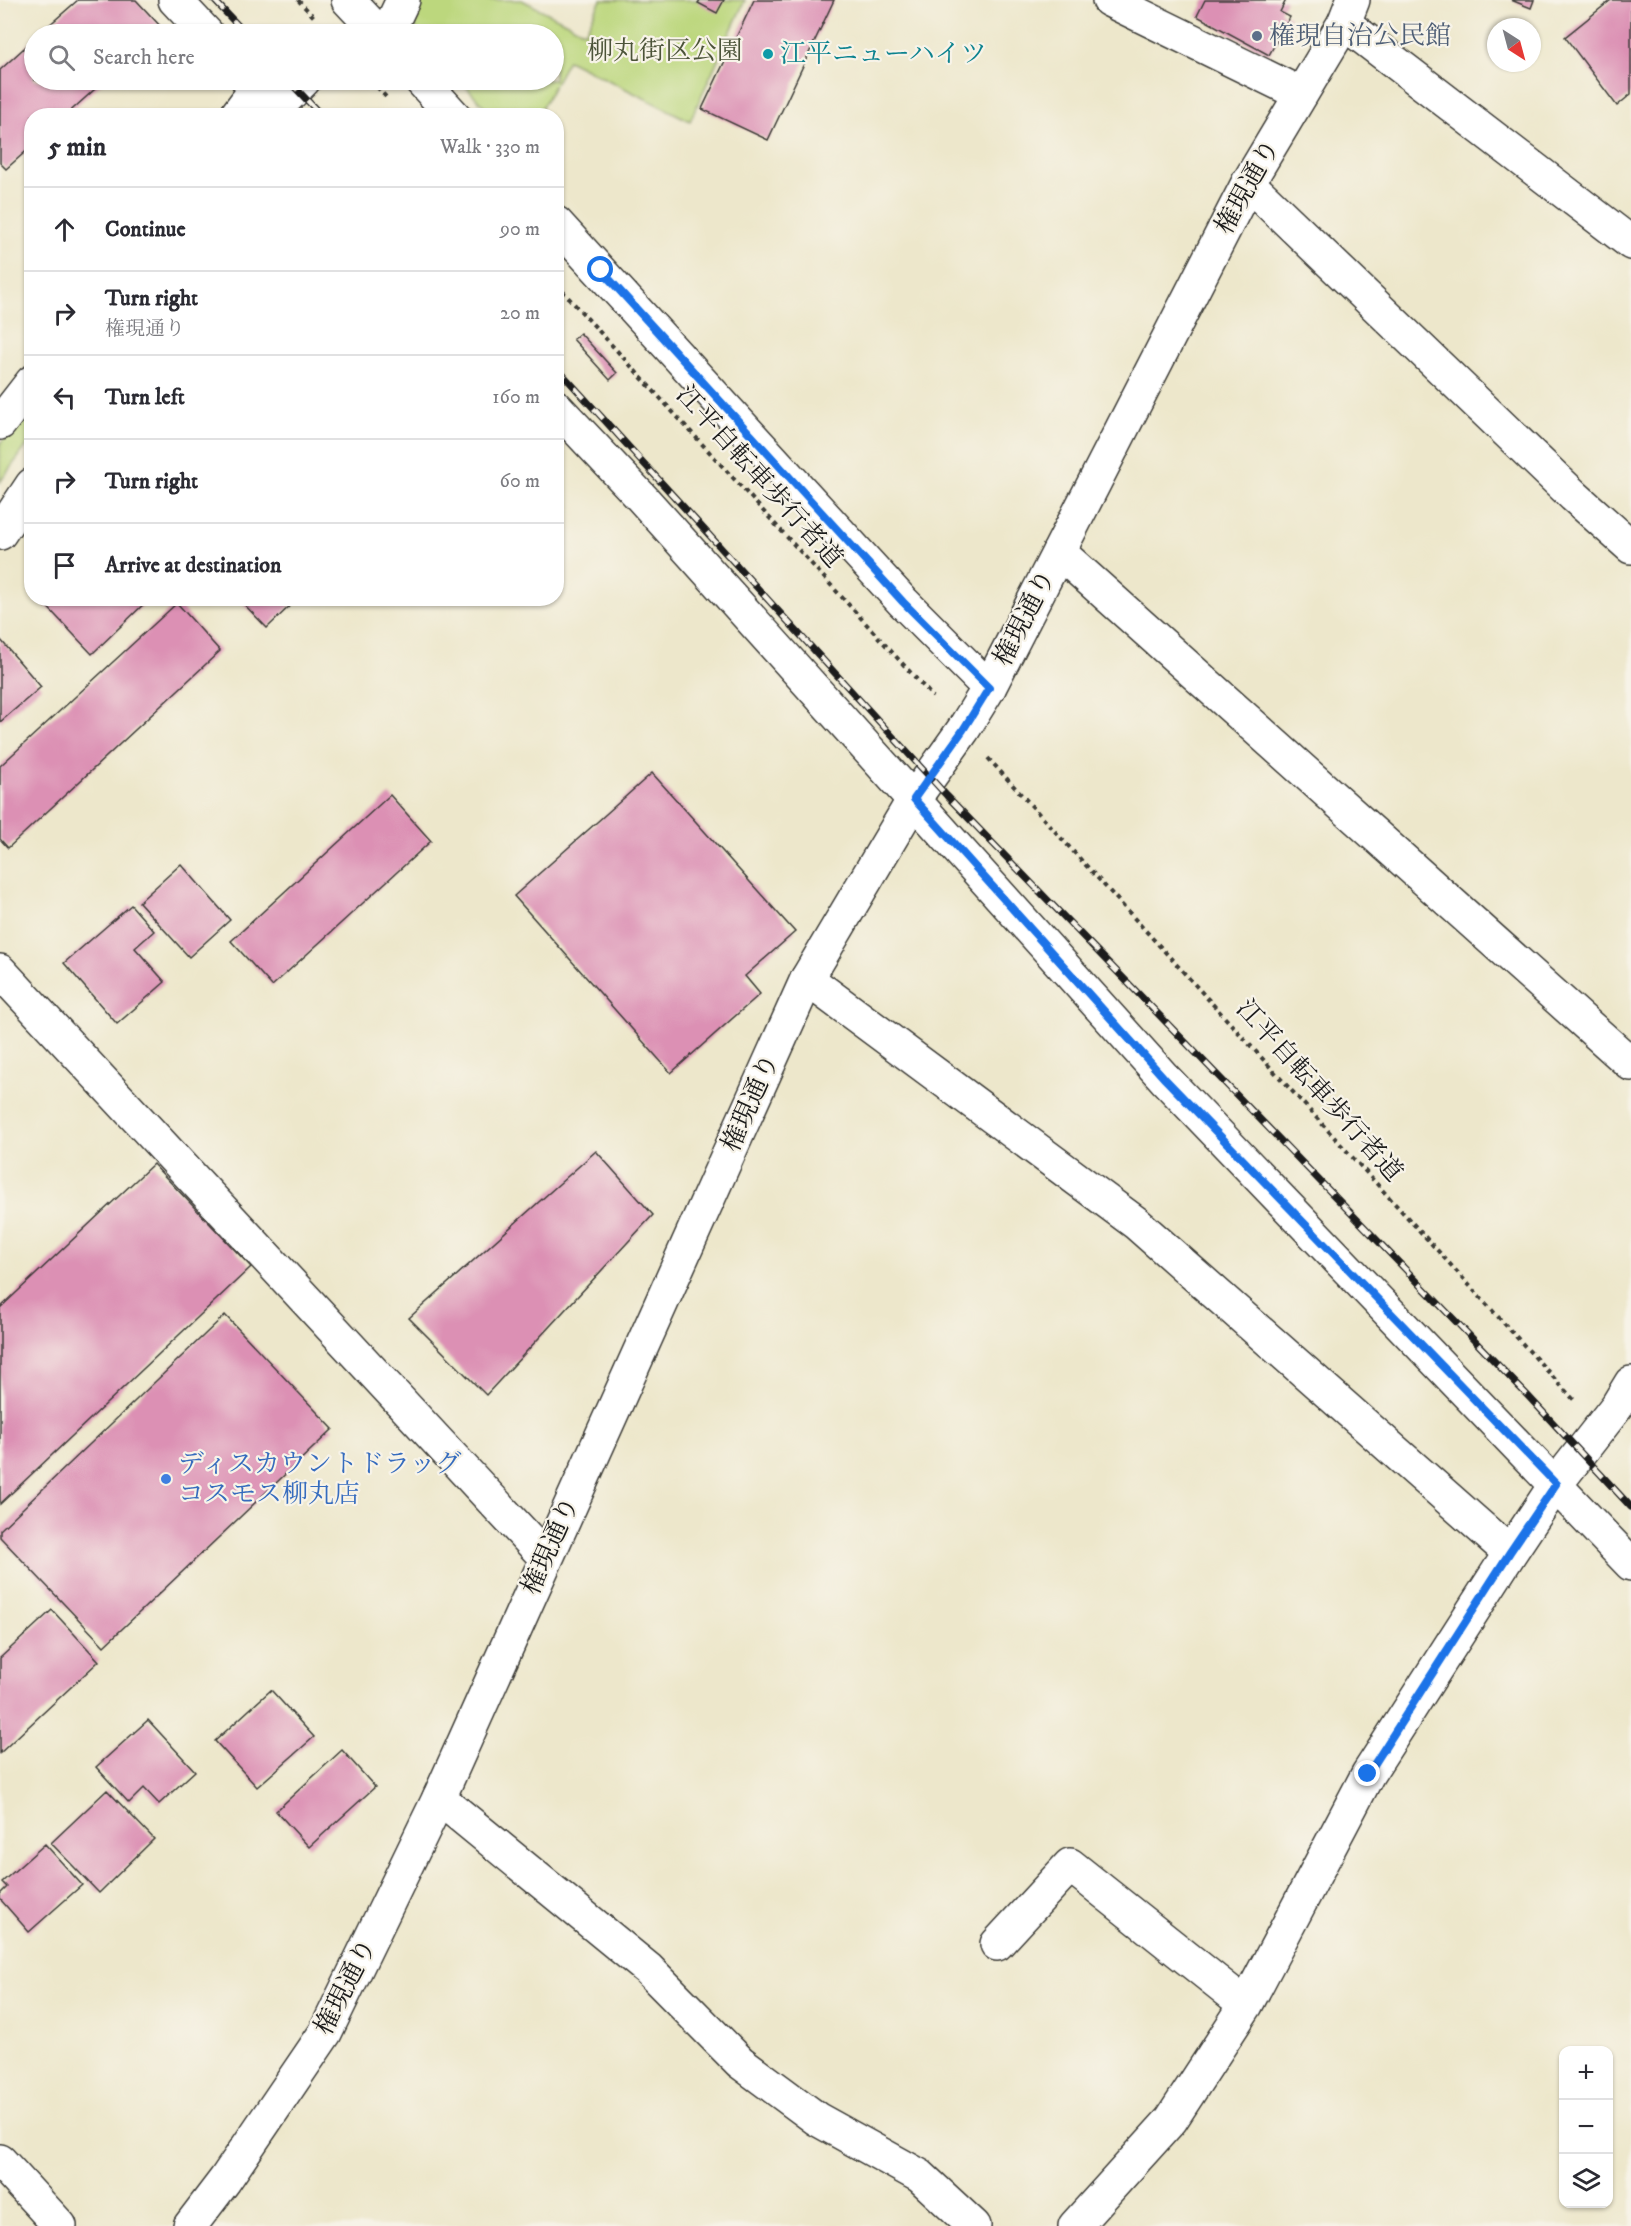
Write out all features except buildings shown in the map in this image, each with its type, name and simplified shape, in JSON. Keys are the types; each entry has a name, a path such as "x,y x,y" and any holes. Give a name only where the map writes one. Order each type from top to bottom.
{"street":[{"path":"175,0 198,24"},
{"path":"365,24 403,0"},
{"path":"1109,0 1301,94"},
{"path":"1348,11 1631,243"},
{"name":"権現通り","path":"190,2226 225,2180 325,2033 439,1798 807,979 914,799 963,730 989,688 1248,183 1348,11"},
{"path":"249,108 282,90"},
{"path":"430,90 447,108"},
{"path":"1248,183 1566,488 1631,547"},
{"path":"564,232 903,602 989,688"},
{"path":"0,423 24,392"},
{"path":"564,416 650,507 1165,1079 1631,1564"},
{"path":"0,533 24,497"},
{"path":"1059,552 1631,1064"},
{"path":"0,971 546,1558"},
{"path":"807,979 1136,1223 1510,1552"},
{"path":"1075,2226 1171,2121 1246,2006 1368,1774 1510,1552 1556,1484 1617,1406 1631,1383"},
{"path":"439,1798 648,1969 740,2062 817,2119 920,2176 974,2226"},
{"path":"997,1944 1070,1865 1246,2006"},
{"path":"0,2161 60,2226"}],"path":[{"name":"江平自転車歩行者道","path":"564,293 933,697"},
{"name":"江平自転車歩行者道","path":"984,754 1600,1428"}],"green space":[{"name":"柳丸街区公園","path":"418,0 522,0 585,32 601,0 745,0 690,121 568,60 564,67 564,24 413,24 409,20"},
{"name":"柳丸街区公園","path":"469,90 552,90 542,108 486,108"},
{"path":"24,412 24,449 0,482 0,444"}],"railway":[{"path":"214,0 237,24"},
{"path":"297,90 314,108"},
{"path":"564,376 947,796 1529,1397 1631,1507"}],"place":[{"name":"権現自治公民館","path":"1257,36"},
{"name":"江平ニューハイツ","path":"768,54"},
{"name":"ディスカウントドラッグ コスモス柳丸店","path":"166,1479"}],"route":[{"path":"601,270 903,602 989,688 963,730 914,799 1165,1079 1556,1484 1368,1774"}]}
